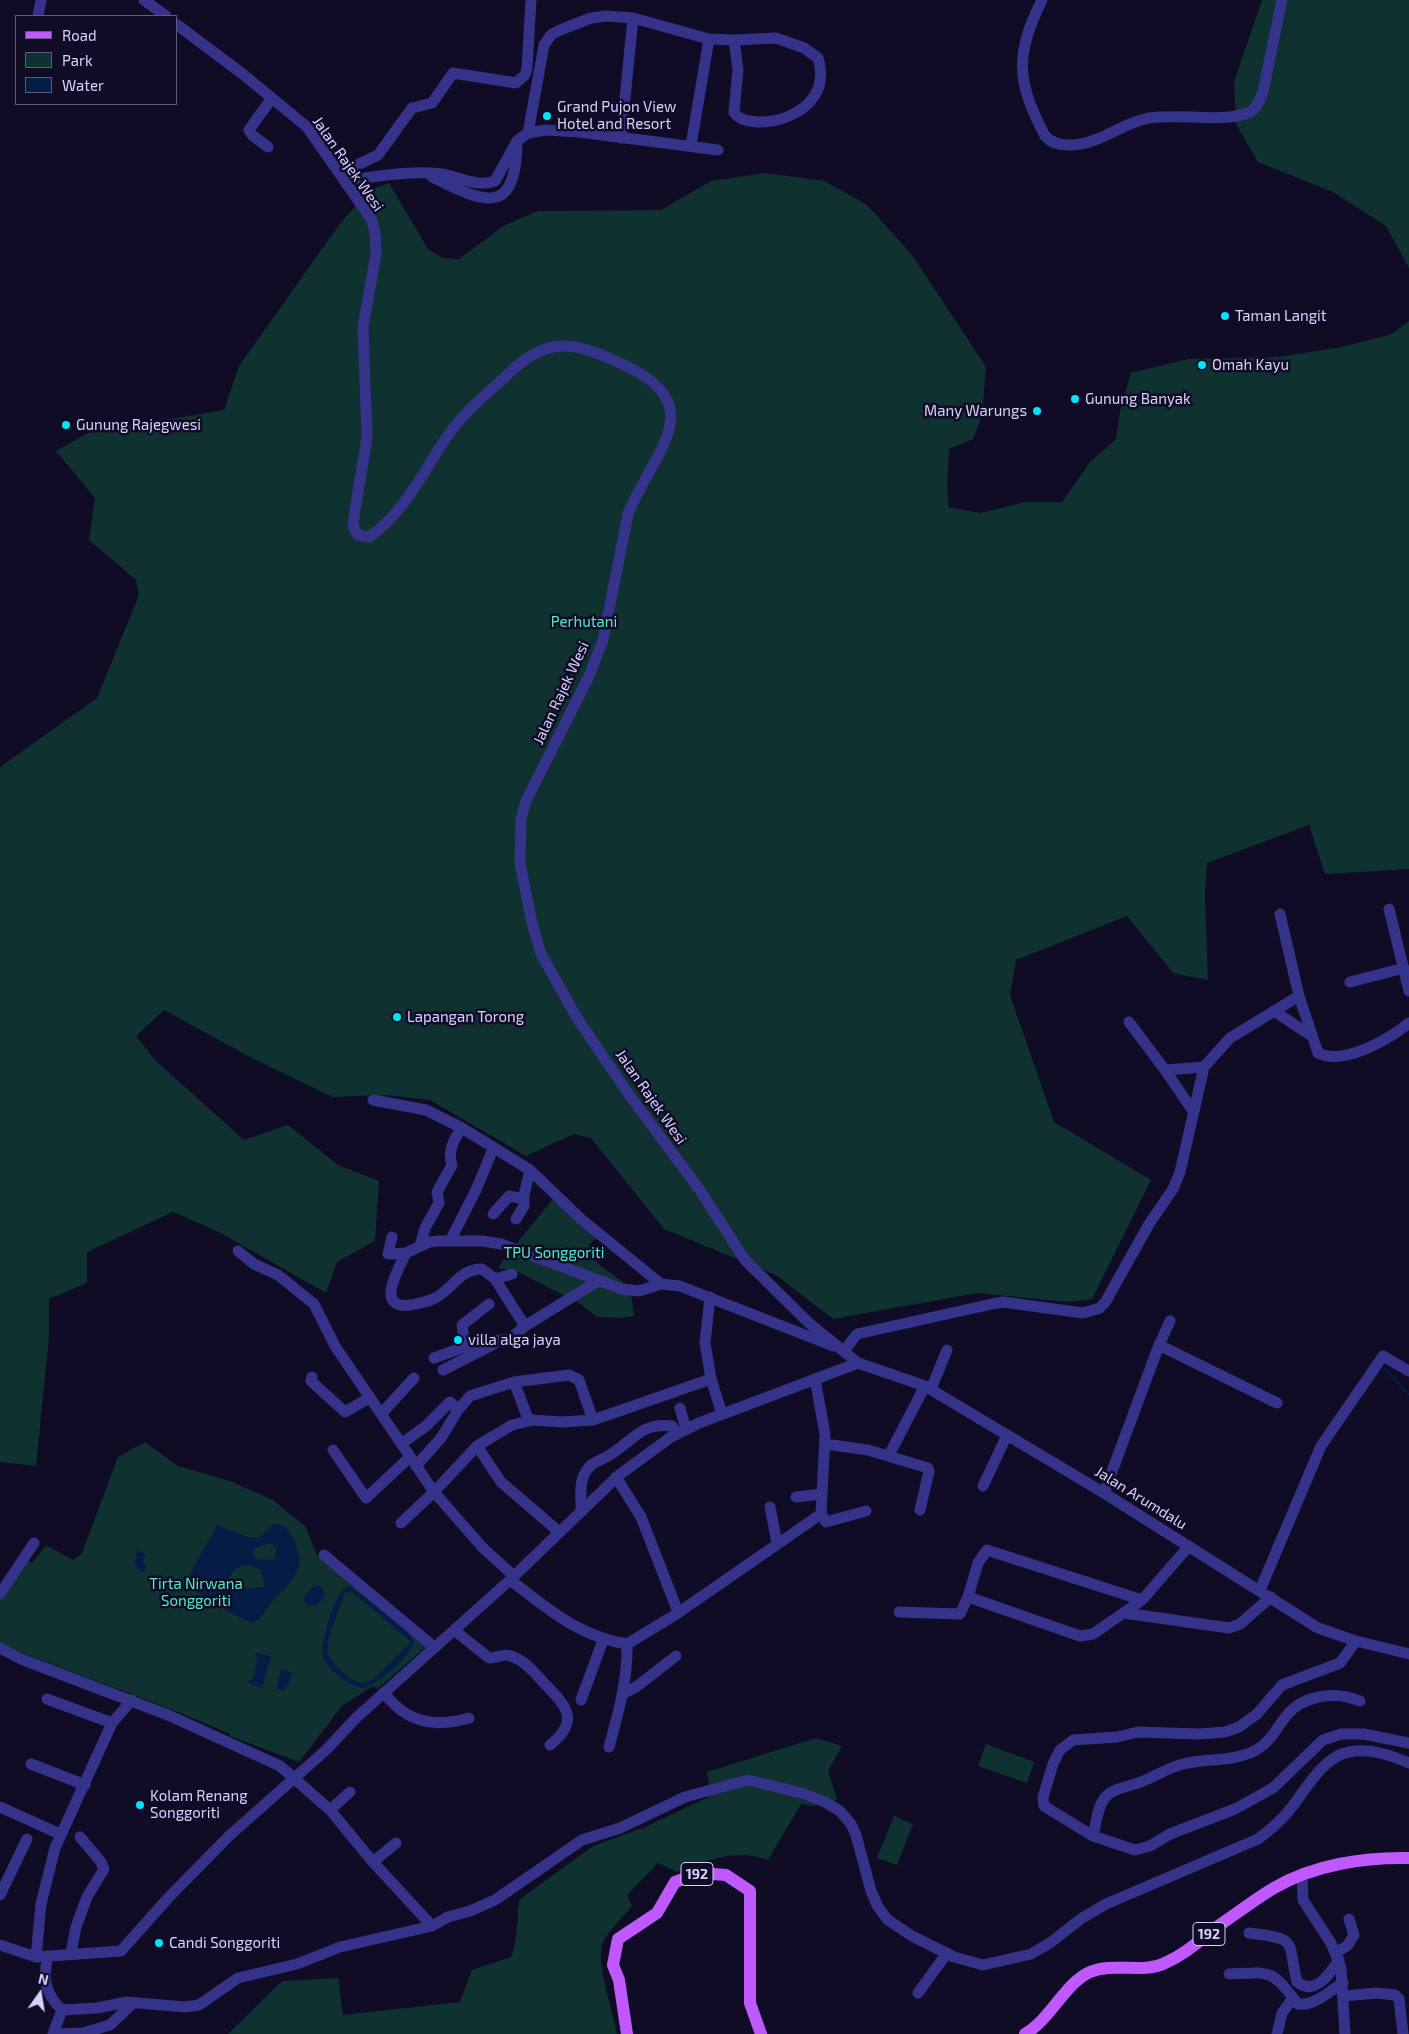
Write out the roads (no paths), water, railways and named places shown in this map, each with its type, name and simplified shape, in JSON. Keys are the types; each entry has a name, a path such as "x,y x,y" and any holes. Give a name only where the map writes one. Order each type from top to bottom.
{"main road":[{"name":"192","path":"1025,2034 1039,2025 1078,1980 1090,1972 1106,1968 1147,1967 1162,1964 1196,1945 1222,1923 1274,1888 1302,1875 1322,1868 1391,1858 1409,1858"},
{"name":"192","path":"627,2034 619,1980 614,1965 618,1938 656,1913 675,1882 700,1873 726,1875 750,1892 750,2003 761,2034"}],"street":[{"path":"38,15 41,0"},
{"path":"144,0 165,15"},
{"path":"342,176 355,166 378,155 412,108 432,103 454,73 516,83 527,71 531,0"},
{"path":"1042,0 1026,41 1022,77 1030,103 1045,136 1049,140 1064,145 1093,141 1146,119 1165,116 1228,117 1250,112 1259,102 1263,92 1282,0"},
{"path":"528,133 544,45 551,36 591,18 633,18 709,39 776,38 814,53 820,65 822,82 814,98 799,112 789,117 769,121 743,120 737,117 734,112 738,60 734,40"},
{"path":"621,138 633,18"},
{"name":"Jalan Rajek Wesi","path":"178,26 272,98 306,127 372,220 376,233 376,254 363,327 367,437 353,523 358,535 369,537 380,528 410,493 455,425 512,370 537,353 554,346 597,353 651,379 666,396 670,406 670,434 634,497 628,514 602,640 588,676 526,801 521,820 520,863 532,923 541,954 577,1018 630,1096 699,1189 746,1260 795,1310 858,1363"},
{"path":"691,145 709,39"},
{"path":"268,147 252,135 249,130 272,98"},
{"path":"342,176 426,174 473,197 495,198 507,190 514,178 517,164 517,141 528,133 546,130 691,145 718,150"},
{"path":"1390,909 1409,990"},
{"path":"1280,914 1299,996 1310,1035 1318,1053 1330,1056 1361,1050 1375,1045 1409,1023"},
{"path":"1398,942 1409,949"},
{"path":"1350,982 1404,968"},
{"path":"392,1237 388,1254 406,1254 420,1246 438,1241 483,1241 501,1244 622,1289 639,1291 662,1284 680,1286 841,1349 857,1334 1003,1302 1083,1313 1100,1308 1106,1301 1149,1224 1174,1189 1180,1172 1204,1067 1230,1038 1299,996"},
{"path":"1274,1011 1310,1035"},
{"path":"1129,1022 1194,1111"},
{"path":"1165,1070 1204,1067"},
{"path":"373,1100 426,1110 462,1128 530,1170 582,1219 662,1284"},
{"path":"420,1246 425,1228 439,1203 437,1192 452,1165 449,1156 462,1128"},
{"path":"450,1241 494,1149"},
{"path":"516,1219 524,1206 530,1170"},
{"path":"493,1214 508,1196 513,1195 524,1199"},
{"path":"238,1251 254,1264 278,1275 314,1304 335,1346 434,1492 512,1578 580,1631 602,1640 627,1644 678,1612 821,1514"},
{"path":"406,1254 390,1292 393,1302 398,1305 424,1302 435,1298 464,1273 475,1269 482,1269 495,1279 526,1326"},
{"path":"495,1279 512,1274"},
{"path":"434,1358 465,1345 510,1339 526,1326 598,1281"},
{"path":"710,1297 705,1343 711,1379 722,1414"},
{"path":"465,1345 462,1326 489,1304"},
{"path":"1104,1493 1170,1320"},
{"path":"443,1370 475,1354 480,1349 500,1341"},
{"path":"1159,1345 1278,1403"},
{"path":"889,1455 928,1388 947,1350"},
{"path":"1260,1590 1321,1446 1383,1356 1409,1370"},
{"path":"0,1945 42,1956 121,1951 169,1897 229,1836 295,1778 384,1692 512,1578 581,1508 616,1477 681,1432 722,1414 858,1363"},
{"name":"Jalan Arumdalu","path":"858,1363 928,1388 1104,1493 1318,1628 1356,1641 1409,1654"},
{"path":"333,1450 366,1498 442,1438 458,1410 470,1396 514,1382 569,1375 579,1380 593,1420"},
{"path":"312,1377 311,1380 317,1389 345,1412 369,1398"},
{"path":"381,1414 414,1378"},
{"path":"401,1523 434,1492 477,1446 512,1425 529,1421 593,1420 711,1379"},
{"path":"815,1379 825,1434 821,1514 823,1520 828,1522 866,1511"},
{"path":"514,1382 529,1421"},
{"path":"401,1444 426,1426 450,1402 458,1410"},
{"path":"680,1408 681,1432"},
{"path":"581,1508 582,1484 585,1473 594,1462 611,1455 629,1439 655,1426 672,1426 681,1432"},
{"path":"983,1486 1007,1435"},
{"path":"825,1444 889,1455 928,1468 930,1472 920,1510"},
{"path":"477,1446 501,1482 558,1531"},
{"path":"616,1477 641,1517 678,1612"},
{"path":"796,1497 822,1494"},
{"path":"770,1507 777,1543"},
{"path":"0,1594 34,1543"},
{"path":"968,1597 1080,1636 1093,1634 1142,1600 1189,1546"},
{"path":"899,1612 960,1614 968,1597 978,1563 987,1550 1142,1600"},
{"path":"324,1555 360,1582 434,1647"},
{"path":"1124,1613 1229,1628 1245,1621 1271,1597"},
{"path":"454,1630 489,1658 510,1655 528,1665 565,1705 567,1717 565,1728 559,1738 550,1745"},
{"path":"581,1700 602,1640"},
{"path":"1356,1641 1340,1663 1282,1685 1257,1714 1239,1727 1225,1732 1199,1734 1138,1732 1118,1738 1079,1738 1067,1744 1060,1750 1046,1783 1043,1796 1044,1806 1093,1836 1129,1848 1150,1846 1170,1834 1235,1809 1273,1788 1324,1740 1341,1734 1364,1734 1409,1743"},
{"path":"609,1747 622,1694 627,1660 627,1644"},
{"path":"0,1648 28,1662 132,1700 273,1761 330,1810 373,1862 432,1926"},
{"path":"622,1694 636,1687 676,1656"},
{"path":"384,1692 390,1701 407,1714 426,1721 442,1724 469,1718"},
{"path":"1093,1836 1102,1801 1107,1795 1118,1789 1139,1783 1183,1764 1232,1759 1252,1752 1269,1739 1290,1710 1300,1702 1325,1696 1341,1695 1360,1701"},
{"path":"47,1699 112,1723"},
{"path":"132,1700 112,1723 85,1785 60,1834 41,1904 44,1983 62,2010 75,2011 132,2003 185,2007 199,2005 238,1978 289,1966 340,1947 432,1926 448,1917 470,1911 495,1900 582,1840 620,1828 685,1797 748,1780 806,1794 840,1811 851,1824 856,1835 871,1891 878,1907 888,1920 912,1936 947,1953 983,1965 1031,1954 1050,1943 1082,1918 1106,1904 1258,1840 1274,1827 1319,1772 1336,1757 1348,1752 1370,1751 1409,1763"},
{"path":"31,1764 85,1785"},
{"path":"330,1810 350,1792"},
{"path":"0,1807 60,1834"},
{"path":"71,1953 76,1927 87,1897 104,1869 101,1862 80,1837"},
{"path":"0,1895 27,1839"},
{"path":"373,1862 396,1843"},
{"path":"1302,1875 1304,1900 1338,1956 1343,1982 1345,2034"},
{"path":"1249,1933 1278,1936 1287,1942 1292,1947 1297,1982 1303,1986 1317,1985 1331,1972 1338,1956 1354,1935 1349,1919"},
{"path":"918,1993 947,1953"},
{"path":"1229,1974 1263,1973 1272,1975 1298,2004 1307,2005 1343,1982"},
{"path":"1344,1996 1376,1993 1395,1995 1399,1999 1403,2034"},
{"path":"1277,2034 1282,2013 1294,1998"},
{"path":"62,2010 53,2034 83,2034 110,2025 132,2003"}],"water":[{"path":"274,1523 284,1526 294,1540 300,1562 297,1572 291,1581 262,1616 252,1623 229,1612 192,1588 189,1576 217,1525 248,1537 259,1538","holes":["270,1543 276,1547 275,1559 257,1560 253,1554 254,1549","250,1565 260,1570 265,1587 237,1589 229,1578 237,1568"]},
{"path":"137,1551 145,1554 143,1561 147,1567 142,1573 134,1564"},
{"path":"319,1585 325,1591 323,1598 320,1603 308,1606 304,1600 307,1592"},
{"path":"350,1586 405,1629 414,1641 408,1654 401,1661 386,1675 365,1688 353,1685 340,1677 329,1667 323,1656 323,1642 331,1613 342,1591","holes":["351,1591 409,1640 410,1643 375,1678 362,1684 342,1671 329,1657 327,1652 330,1634 345,1593"]},
{"path":"256,1653 271,1656 262,1688 248,1683 249,1680 252,1680 258,1658 255,1657"},
{"path":"285,1669 292,1673 290,1681 284,1690 277,1689 280,1672"}],"waterway":[{"path":"1385,1369 1409,1395"}],"place":[{"name":"Grand Pujon View Hotel and Resort","path":"547,116"},
{"name":"Taman Langit","path":"1225,316"},
{"name":"Omah Kayu","path":"1202,365"},
{"name":"Gunung Banyak","path":"1075,399"},
{"name":"Many Warungs","path":"1037,411"},
{"name":"Gunung Rajegwesi","path":"66,425"},
{"name":"Lapangan Torong","path":"397,1017"},
{"name":"villa alga jaya","path":"458,1340"},
{"name":"Kolam Renang Songgoriti","path":"140,1805"},
{"name":"Candi Songgoriti","path":"159,1943"}],"park label":[{"name":"Perhutani","path":"584,622"},
{"name":"TPU Songgoriti","path":"554,1253"},
{"name":"Tirta Nirwana Songgoriti","path":"196,1592"}]}
